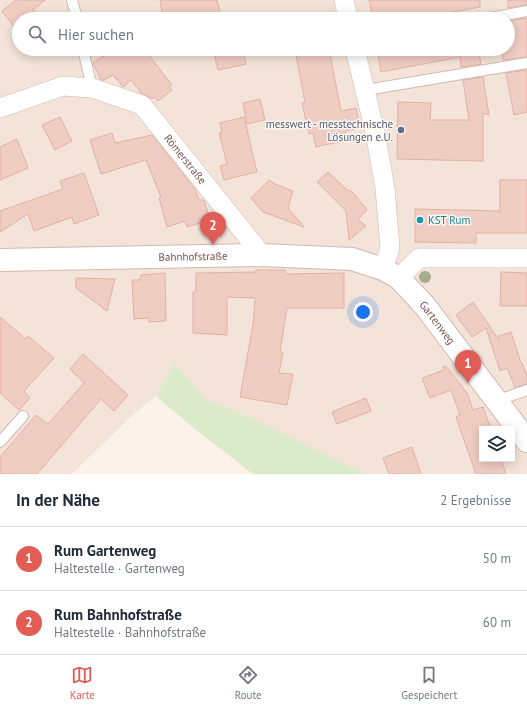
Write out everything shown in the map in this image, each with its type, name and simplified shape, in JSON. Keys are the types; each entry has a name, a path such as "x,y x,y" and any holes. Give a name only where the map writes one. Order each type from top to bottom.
{"street":[{"path":"344,0 347,12"},
{"path":"357,56 366,90 381,162 388,212 391,274 419,258 527,258"},
{"name":"Römerstraße","path":"0,108 63,86 92,88 142,105 262,255"},
{"name":"Bahnhofstraße","path":"0,260 262,255 352,259 391,274"},
{"name":"Gartenweg","path":"391,274 424,306 527,440"}],"lane":[{"path":"72,0 75,12"},
{"path":"515,13 527,11"},
{"path":"85,56 92,88"},
{"path":"366,90 527,63"},
{"path":"496,401 527,390"},
{"path":"0,442 23,416"}],"shaded area":[{"path":"0,0 527,0 527,474 365,474 247,416 205,399 175,363 156,396 136,412 72,474 0,474"}],"green space":[{"path":"175,363 205,399 247,416 365,474 253,474 196,430 156,396"}],"building":[{"path":"16,0 45,0 33,10 35,12 12,12 12,24 2,11"},
{"path":"160,0 217,0 220,12 162,12"},
{"path":"369,0 480,0 480,7 454,12 372,12"},
{"path":"508,0 527,0 527,5 508,8"},
{"path":"527,18 527,57 503,60 502,56 515,56 515,20"},
{"path":"104,56 149,56 172,85 169,87 172,90 158,101 154,97 152,99 141,93 131,80 123,87 113,75 101,80 93,63"},
{"path":"215,56 244,56 246,64 218,70"},
{"path":"296,56 330,56 341,111 356,108 360,128 345,131 347,140 316,147 313,133 309,134 302,103 305,102"},
{"path":"378,56 479,56 481,64 461,67 460,57 381,72"},
{"path":"527,70 527,112 514,115 506,73"},
{"path":"483,77 489,115 483,113 483,161 397,159 398,102 431,103 430,120 469,120 463,80"},
{"path":"260,99 265,120 247,124 243,103"},
{"path":"60,117 72,141 55,150 42,125"},
{"path":"244,117 257,172 224,180 220,166 227,164 219,133 222,133 220,123"},
{"path":"112,133 115,143 152,135 195,189 199,200 204,200 210,220 187,227 185,221 167,227 159,198 161,197 146,160 101,174 90,140"},
{"path":"17,139 28,168 0,180 0,147"},
{"path":"328,172 348,191 350,190 367,210 358,219 366,226 349,240 346,211 317,182"},
{"path":"84,173 99,215 74,224 72,217 34,231 28,214 0,232 0,211 63,189 60,181"},
{"path":"269,180 293,191 288,208 304,227 263,212 251,198"},
{"path":"500,180 527,180 527,233 476,233 476,243 415,242 415,209 500,211"},
{"path":"256,270 285,270 286,274 344,273 344,308 287,308 280,352 283,352 279,373 293,374 287,405 240,397 253,325 255,298 227,297 227,335 193,333 193,292 196,292 196,273 256,272"},
{"path":"501,272 527,273 527,306 500,306"},
{"path":"165,273 166,321 149,322 149,318 134,319 132,280 140,280 141,275"},
{"path":"76,278 115,279 107,311 76,288"},
{"path":"473,302 499,340 499,336 511,332 527,376 527,384 515,387 507,368 500,371 486,328 472,337 456,315"},
{"path":"0,317 26,339 28,336 54,358 24,391 30,398 19,410 0,393"},
{"path":"83,354 128,395 114,411 101,399 37,474 0,474 0,457 36,415 48,424 84,383 70,369"},
{"path":"446,366 467,393 473,410 483,407 490,426 479,426 479,462 502,462 506,474 476,474 456,417 460,415 451,390 430,398 422,378 444,370 443,367"},
{"path":"366,398 371,411 337,424 332,412"},
{"path":"412,447 421,474 389,474 383,458"}],"place":[{"name":"messwert - messtechnische Lösungen e.U.","path":"401,130"},
{"name":"KST Rum","path":"420,220"},
{"name":"Rum Bahnhofstraße","path":"213,245"},
{"name":"Rum Gartenweg","path":"468,383"}]}
